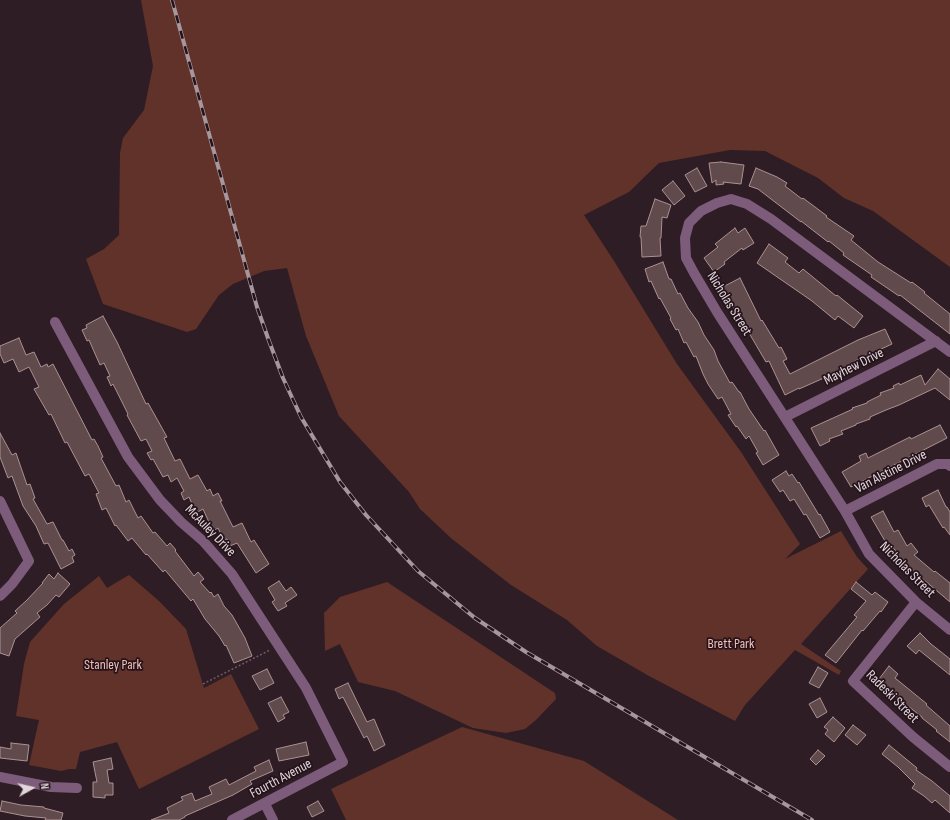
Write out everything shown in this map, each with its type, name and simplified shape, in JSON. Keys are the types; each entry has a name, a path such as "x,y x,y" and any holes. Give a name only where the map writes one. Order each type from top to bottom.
{"street":[{"name":"Nicholas Street","path":"950,352 771,219 747,204 731,199 718,202 701,211 689,223 685,238 686,258 717,312 845,511 869,554 916,602 950,630"},
{"name":"McAuley Drive","path":"55,322 128,457 160,500 181,522 203,541 232,574 306,688 343,762"},
{"name":"Mayhew Drive","path":"785,417 936,341"},
{"name":"Van Alstine Drive","path":"845,511 937,464 949,464 950,466"},
{"path":"0,501 29,561 12,584 0,596"},
{"name":"Radeski Street","path":"916,602 853,681 913,737 950,767"},
{"name":"Fourth Avenue","path":"232,820 343,762"},
{"path":"0,778 51,787 77,788"},
{"path":"265,804 273,820"}],"path":[{"path":"203,684 279,646"}],"green space":[{"name":"Brett Park","path":"141,0 950,0 950,267 873,211 844,198 818,178 765,151 730,150 659,163 629,192 584,215 677,364 741,452 800,544 785,559 841,531 857,557 868,569 801,644 841,671 839,675 795,650 745,705 735,721 649,676 597,646 567,620 511,585 452,539 420,509 409,492 339,416 306,336 287,268 264,271 233,284 219,295 196,329 187,332 103,304 86,259 104,249 119,235 120,153 123,138 144,110 153,66"},
{"name":"Stanley Park","path":"129,575 159,601 186,629 204,688 231,674 259,729 139,789 117,742 80,752 76,769 61,771 29,765 39,720 16,716 24,664 30,642 64,604 99,576 107,588"},
{"path":"387,582 555,693 556,699 525,729 506,733 473,728 395,691 358,682 340,644 325,651 324,613 340,597"},
{"path":"462,727 584,761 678,820 346,820 331,789"}],"building":[{"path":"721,162 744,165 741,184 723,182 724,184 716,185 716,180 712,183 709,163"},
{"path":"697,168 707,186 695,192 685,175"},
{"path":"756,168 787,183 785,186 854,236 851,240 878,262 911,283 912,282 925,292 924,293 950,314 950,334 900,295 899,296 871,277 872,275 843,255 844,253 829,241 828,242 758,189 749,186"},
{"path":"673,181 685,196 674,205 662,190"},
{"path":"655,199 671,205 667,218 662,217 660,238 661,256 642,257 640,237 641,226 646,226"},
{"path":"735,228 738,233 745,228 754,243 743,250 742,248 714,272 704,258 718,247 715,244"},
{"path":"769,244 788,258 785,262 799,273 803,269 863,316 854,328 838,316 835,320 812,301 757,263"},
{"path":"663,262 669,279 671,279 678,294 680,293 698,322 730,383 732,382 740,392 749,409 764,431 765,430 779,455 763,465 749,436 746,439 737,426 736,427 728,415 731,414 722,397 718,399 708,384 696,356 694,357 686,342 684,343 678,329 676,330 660,298 659,299 651,281 649,282 645,269"},
{"path":"740,278 761,321 762,320 779,348 781,347 787,359 783,361 790,374 858,340 885,329 892,344 855,361 856,362 833,374 785,395 769,361 766,362 742,321 739,322 734,309 721,288"},
{"path":"103,316 146,404 148,403 167,437 164,438 175,461 180,459 190,479 198,475 207,491 210,489 213,496 218,493 222,501 220,501 233,527 242,523 251,542 254,540 269,564 256,573 237,543 230,546 227,539 224,540 218,528 213,531 203,509 196,513 189,497 184,500 181,493 184,491 177,478 171,482 168,475 163,477 153,459 151,460 147,453 152,451 146,439 141,441 113,384 111,386 107,377 110,376 104,363 100,365 89,340 87,341 82,330 87,328 86,325"},
{"path":"19,338 26,355 34,352 41,367 47,364 48,367 53,364 92,440 94,439 98,446 103,457 101,458 116,486 119,485 126,502 129,500 138,518 141,516 153,533 155,532 167,546 170,543 194,576 198,572 204,579 200,582 210,593 211,592 214,597 218,594 245,638 252,656 234,663 226,645 225,646 205,619 193,599 191,601 165,570 163,572 132,538 128,541 116,525 115,526 106,508 102,510 96,494 99,493 89,474 85,476 67,442 65,443 51,414 49,415 34,389 39,387 29,367 19,372 13,359 4,363 0,354 0,346"},
{"path":"938,369 950,379 950,400 935,388 841,431 843,434 829,439 830,441 820,446 811,428 853,409 852,408 867,403 881,395 880,393 894,388 893,386 899,383 900,385 921,375 925,385"},
{"path":"940,425 947,438 851,487 842,472 861,461 859,456 866,453 868,458 910,437 911,439"},
{"path":"0,433 12,455 16,453 27,485 30,484 35,498 33,499 47,524 53,522 69,551 72,549 75,555 72,557 74,562 61,569 48,543 44,544 36,526 23,506 12,476 8,478 0,457"},
{"path":"786,471 789,476 792,474 798,483 799,482 830,532 820,538 806,514 804,515 794,499 790,501 783,490 780,492 772,480"},
{"path":"938,490 950,512 950,535 944,527 943,528 929,505 926,507 922,498"},
{"path":"883,511 894,532 898,530 907,546 911,543 918,552 914,555 950,583 950,602 904,563 892,546 889,548 871,517"},
{"path":"58,573 70,584 59,597 56,595 37,613 40,617 15,639 9,656 0,653 0,628 17,613 15,611 43,583 49,574 54,579"},
{"path":"279,581 286,591 291,587 297,595 285,603 287,606 278,611 272,602 275,600 268,588"},
{"path":"856,582 872,595 875,592 888,602 881,612 880,611 863,631 862,630 836,663 825,655 857,617 854,615 866,601 851,589"},
{"path":"920,633 950,659 950,675 919,650 916,654 907,646"},
{"path":"889,666 898,674 895,678 927,704 926,705 950,726 950,742 922,717 890,692 891,690 879,679"},
{"path":"818,667 828,673 819,688 809,683"},
{"path":"267,669 274,683 260,690 252,676"},
{"path":"348,683 367,722 374,719 385,745 374,751 367,736 364,738 343,697 339,699 335,689"},
{"path":"281,697 289,712 283,715 285,718 278,722 268,703"},
{"path":"820,698 827,712 817,718 809,704"},
{"path":"833,717 845,728 834,742 825,734 828,730 824,727"},
{"path":"853,725 866,735 857,745 845,735"},
{"path":"306,742 309,755 279,761 276,749"},
{"path":"11,743 29,745 27,761 0,758 0,747 11,749"},
{"path":"889,745 917,768 916,770 950,796 950,813 935,800 932,803 912,788 915,784 882,754"},
{"path":"818,750 825,756 816,765 810,759"},
{"path":"111,758 113,769 107,770 109,783 113,783 113,795 105,795 105,798 93,797 93,782 97,782 93,762"},
{"path":"269,760 273,771 250,781 252,784 233,795 179,820 151,820 169,813 167,808 183,800 181,797 192,793 195,801 212,794 209,787 226,779 229,785 256,771 254,767"},
{"path":"2,801 21,805 44,807 63,813 61,820 45,820 46,818 0,811"},
{"path":"318,801 324,811 312,817 307,807"}],"railway":[{"path":"172,0 257,307 283,378 301,417 340,482 366,515 418,571 475,618 526,652 812,820"}]}
